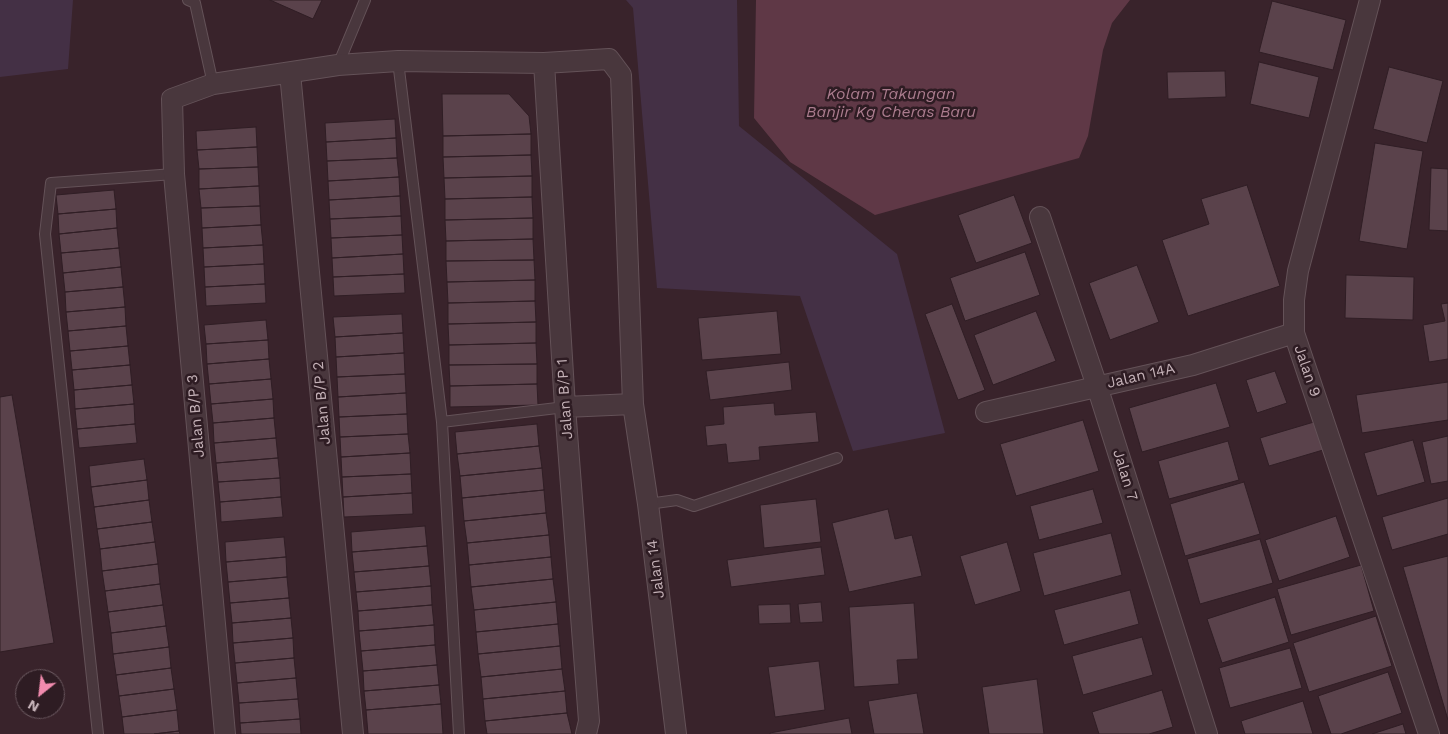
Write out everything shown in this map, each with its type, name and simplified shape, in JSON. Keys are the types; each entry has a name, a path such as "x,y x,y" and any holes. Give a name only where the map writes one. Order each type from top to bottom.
{"street":[{"name":"Jalan 9","path":"1370,0 1298,271 1294,300 1294,333 1429,734"},
{"name":"Jalan 14","path":"544,63 610,59 621,75 633,404 648,504 676,734"},
{"path":"213,84 338,65 398,60 544,63"},
{"name":"Jalan B/P 1","path":"544,63 565,406 589,721 586,734"},
{"name":"Jalan B/P 2","path":"290,73 353,734"},
{"name":"Jalan B/P 3","path":"213,84 172,99 174,174 226,734"},
{"name":"Jalan 7","path":"1040,217 1097,386 1207,734"},
{"name":"Jalan 14A","path":"986,412 1193,365 1294,333"},
{"path":"565,406 633,404"}],"lane":[{"path":"188,0 195,3 213,84"},
{"path":"338,65 365,0"},
{"path":"398,60 442,422 459,734"},
{"path":"98,734 45,234 51,183 174,174"},
{"path":"442,422 565,406"},
{"path":"648,504 677,500 694,506 837,458"}],"shaded area":[{"path":"0,0 73,0 68,69 0,77"},
{"path":"626,0 737,0 739,126 897,254 945,433 853,451 800,296 657,288 633,8"}],"water":[{"name":"Kolam Takungan Banjir Kg Cheras Baru","path":"756,0 1130,0 1112,23 1103,50 1088,136 1079,158 875,215 790,162 754,118"}],"building":[{"path":"270,0 322,0 313,19"},
{"path":"1272,1 1346,20 1333,70 1259,52"},
{"path":"1259,62 1319,77 1309,118 1250,104"},
{"path":"1389,67 1443,81 1427,143 1373,129"},
{"path":"1225,71 1226,97 1168,99 1167,72"},
{"path":"442,94 509,94 529,116 531,134 443,136"},
{"path":"395,119 396,138 326,142 325,123"},
{"path":"256,127 257,147 197,150 196,131"},
{"path":"531,134 531,155 443,157 443,136"},
{"path":"396,138 397,158 327,161 326,142"},
{"path":"1375,143 1423,151 1407,249 1359,241"},
{"path":"257,147 258,167 199,169 197,150"},
{"path":"531,155 532,176 444,178 443,157"},
{"path":"397,158 399,177 328,181 327,161"},
{"path":"258,167 259,186 199,189 199,169"},
{"path":"1431,168 1448,169 1448,231 1429,230"},
{"path":"532,176 532,197 445,199 444,178"},
{"path":"399,177 400,196 329,200 328,181"},
{"path":"1247,185 1280,286 1188,316 1162,240 1209,224 1201,199"},
{"path":"259,186 260,206 201,208 199,189"},
{"path":"114,190 116,209 58,214 56,195"},
{"path":"1014,195 1032,243 976,263 958,215"},
{"path":"400,196 401,216 330,219 329,200"},
{"path":"532,197 533,218 445,220 445,199"},
{"path":"260,206 261,225 202,228 201,208"},
{"path":"116,209 117,228 59,234 58,214"},
{"path":"401,216 402,235 331,238 330,219"},
{"path":"533,218 533,239 446,241 445,220"},
{"path":"261,225 263,245 203,248 202,228"},
{"path":"117,228 119,248 61,253 59,234"},
{"path":"402,235 403,254 332,258 331,238"},
{"path":"533,239 534,260 446,261 446,241"},
{"path":"263,245 264,264 204,267 203,248"},
{"path":"119,248 121,267 63,273 61,253"},
{"path":"1025,252 1040,295 965,321 950,278"},
{"path":"403,254 404,274 333,277 332,258"},
{"path":"534,260 535,280 447,282 446,261"},
{"path":"264,264 265,284 205,287 204,267"},
{"path":"1137,265 1159,322 1110,340 1089,283"},
{"path":"121,267 123,287 65,292 63,273"},
{"path":"404,274 405,293 334,296 333,277"},
{"path":"1346,275 1414,277 1413,320 1345,318"},
{"path":"535,280 535,301 448,303 447,282"},
{"path":"265,284 266,303 206,306 205,287"},
{"path":"123,287 125,307 66,312 65,292"},
{"path":"535,301 536,322 448,324 448,303"},
{"path":"1448,303 1448,359 1429,362 1423,325 1445,321 1441,304"},
{"path":"952,304 985,390 958,400 925,314"},
{"path":"125,307 126,326 68,331 66,312"},
{"path":"777,311 781,354 702,360 698,318"},
{"path":"1036,311 1056,361 993,385 974,335"},
{"path":"402,314 403,333 335,337 333,317"},
{"path":"266,320 268,340 206,344 204,325"},
{"path":"536,322 536,343 449,345 448,324"},
{"path":"126,326 128,346 70,351 68,331"},
{"path":"403,333 404,353 336,357 335,337"},
{"path":"268,340 269,359 207,364 206,344"},
{"path":"536,343 537,364 449,365 449,345"},
{"path":"128,346 130,365 72,370 70,351"},
{"path":"404,353 405,374 337,377 336,357"},
{"path":"269,359 271,379 209,384 207,364"},
{"path":"789,362 792,390 710,400 706,371"},
{"path":"537,364 537,384 450,386 449,365"},
{"path":"130,365 132,385 74,390 72,370"},
{"path":"1275,371 1287,403 1257,413 1246,380"},
{"path":"405,374 406,393 338,397 337,377"},
{"path":"271,379 273,399 211,404 209,384"},
{"path":"1448,382 1448,420 1362,433 1356,395"},
{"path":"1216,383 1230,427 1142,452 1129,408"},
{"path":"537,384 538,405 450,407 450,386"},
{"path":"132,385 134,404 75,409 74,390"},
{"path":"406,393 407,414 339,417 338,397"},
{"path":"12,395 54,643 0,652 0,397"},
{"path":"273,399 274,418 213,423 211,404"},
{"path":"774,403 775,415 816,412 819,442 759,447 760,460 728,463 726,444 707,446 705,426 724,424 723,407"},
{"path":"134,404 135,424 77,429 75,409"},
{"path":"407,414 408,434 340,437 339,417"},
{"path":"274,418 276,438 214,443 213,423"},
{"path":"1083,420 1099,471 1016,496 1000,444"},
{"path":"1314,422 1323,450 1269,466 1260,438"},
{"path":"135,424 137,443 79,448 77,429"},
{"path":"537,424 539,446 457,454 455,432"},
{"path":"408,434 410,453 341,457 340,437"},
{"path":"1448,436 1448,481 1431,484 1422,442"},
{"path":"276,438 278,458 216,463 214,443"},
{"path":"1413,440 1425,482 1377,496 1364,453"},
{"path":"1228,441 1239,480 1169,499 1158,461"},
{"path":"539,446 542,468 460,476 457,454"},
{"path":"410,453 411,474 342,477 341,457"},
{"path":"278,458 280,478 218,482 216,463"},
{"path":"144,459 147,480 91,487 89,466"},
{"path":"542,468 544,490 462,498 460,476"},
{"path":"411,474 412,493 343,497 342,477"},
{"path":"280,478 281,497 220,502 218,482"},
{"path":"147,480 149,500 94,507 91,487"},
{"path":"1244,482 1260,534 1185,556 1170,504"},
{"path":"1093,489 1103,523 1039,540 1030,506"},
{"path":"544,490 546,513 464,521 462,498"},
{"path":"412,493 413,514 344,517 343,497"},
{"path":"281,497 283,517 221,522 220,502"},
{"path":"1448,498 1448,534 1392,550 1382,517"},
{"path":"816,499 821,542 764,548 760,505"},
{"path":"149,500 152,522 97,529 94,507"},
{"path":"888,509 895,539 912,535 922,576 849,592 832,523"},
{"path":"546,513 549,535 467,543 464,521"},
{"path":"1336,516 1350,557 1279,581 1265,540"},
{"path":"152,522 155,542 100,549 97,529"},
{"path":"425,526 427,546 352,552 351,532"},
{"path":"1111,533 1122,575 1044,596 1033,553"},
{"path":"549,535 551,557 469,565 467,543"},
{"path":"284,537 286,557 226,562 225,542"},
{"path":"1260,539 1273,583 1200,604 1187,559"},
{"path":"155,542 158,564 102,571 100,549"},
{"path":"1007,542 1021,591 975,605 960,556"},
{"path":"427,546 429,566 354,572 352,552"},
{"path":"821,547 825,575 731,587 727,560"},
{"path":"1448,556 1448,720 1403,567"},
{"path":"286,557 287,577 228,582 226,562"},
{"path":"551,557 553,579 471,587 469,565"},
{"path":"158,564 160,584 105,591 102,571"},
{"path":"1361,565 1374,611 1291,635 1277,589"},
{"path":"429,566 431,586 356,592 354,572"},
{"path":"287,577 289,598 230,603 228,582"},
{"path":"553,579 556,602 474,610 471,587"},
{"path":"160,584 163,605 108,612 105,591"},
{"path":"431,586 432,605 358,611 356,592"},
{"path":"1130,590 1139,624 1064,645 1054,610"},
{"path":"1275,597 1289,642 1222,663 1207,619"},
{"path":"289,598 291,618 232,623 230,603"},
{"path":"556,602 558,624 476,632 474,610"},
{"path":"821,602 823,622 800,623 798,604"},
{"path":"914,603 918,659 897,660 899,684 854,687 849,607"},
{"path":"790,604 791,623 759,624 758,605"},
{"path":"163,605 166,626 111,633 108,612"},
{"path":"432,605 434,625 359,631 358,611"},
{"path":"1376,616 1392,666 1309,692 1293,643"},
{"path":"291,618 293,638 233,643 232,623"},
{"path":"558,624 560,646 478,654 476,632"},
{"path":"434,625 435,645 361,651 359,631"},
{"path":"166,626 169,647 113,654 111,633"},
{"path":"1142,637 1153,675 1083,695 1072,656"},
{"path":"293,638 294,658 235,663 233,643"},
{"path":"435,645 437,665 363,671 361,651"},
{"path":"560,646 562,669 481,677 478,654"},
{"path":"169,647 171,668 116,675 113,654"},
{"path":"1290,648 1302,688 1230,708 1219,668"},
{"path":"294,658 296,678 237,683 235,663"},
{"path":"819,661 825,710 775,717 768,667"},
{"path":"437,665 439,685 364,691 363,671"},
{"path":"171,668 174,689 119,696 116,675"},
{"path":"562,669 565,691 483,699 481,677"},
{"path":"1388,672 1402,713 1341,734 1331,734 1318,696"},
{"path":"296,678 298,699 239,703 237,683"},
{"path":"1037,679 1044,734 989,734 982,687"},
{"path":"439,685 441,704 366,710 364,691"},
{"path":"174,689 177,710 122,717 119,696"},
{"path":"1162,690 1173,727 1149,734 1099,734 1092,712"},
{"path":"565,691 567,713 485,721 483,699"},
{"path":"917,693 924,734 874,734 868,701"},
{"path":"298,699 300,719 240,723 239,703"},
{"path":"1303,701 1313,734 1245,734 1241,721"},
{"path":"441,704 443,734 368,734 366,710"},
{"path":"177,710 179,731 154,734 124,734 122,717"},
{"path":"567,713 572,734 487,734 485,721"},
{"path":"849,718 852,734 770,734 770,733"},
{"path":"300,719 301,734 241,734 240,723"},
{"path":"1403,724 1406,734 1372,734"},
{"path":"179,731 180,734 154,734"}]}
